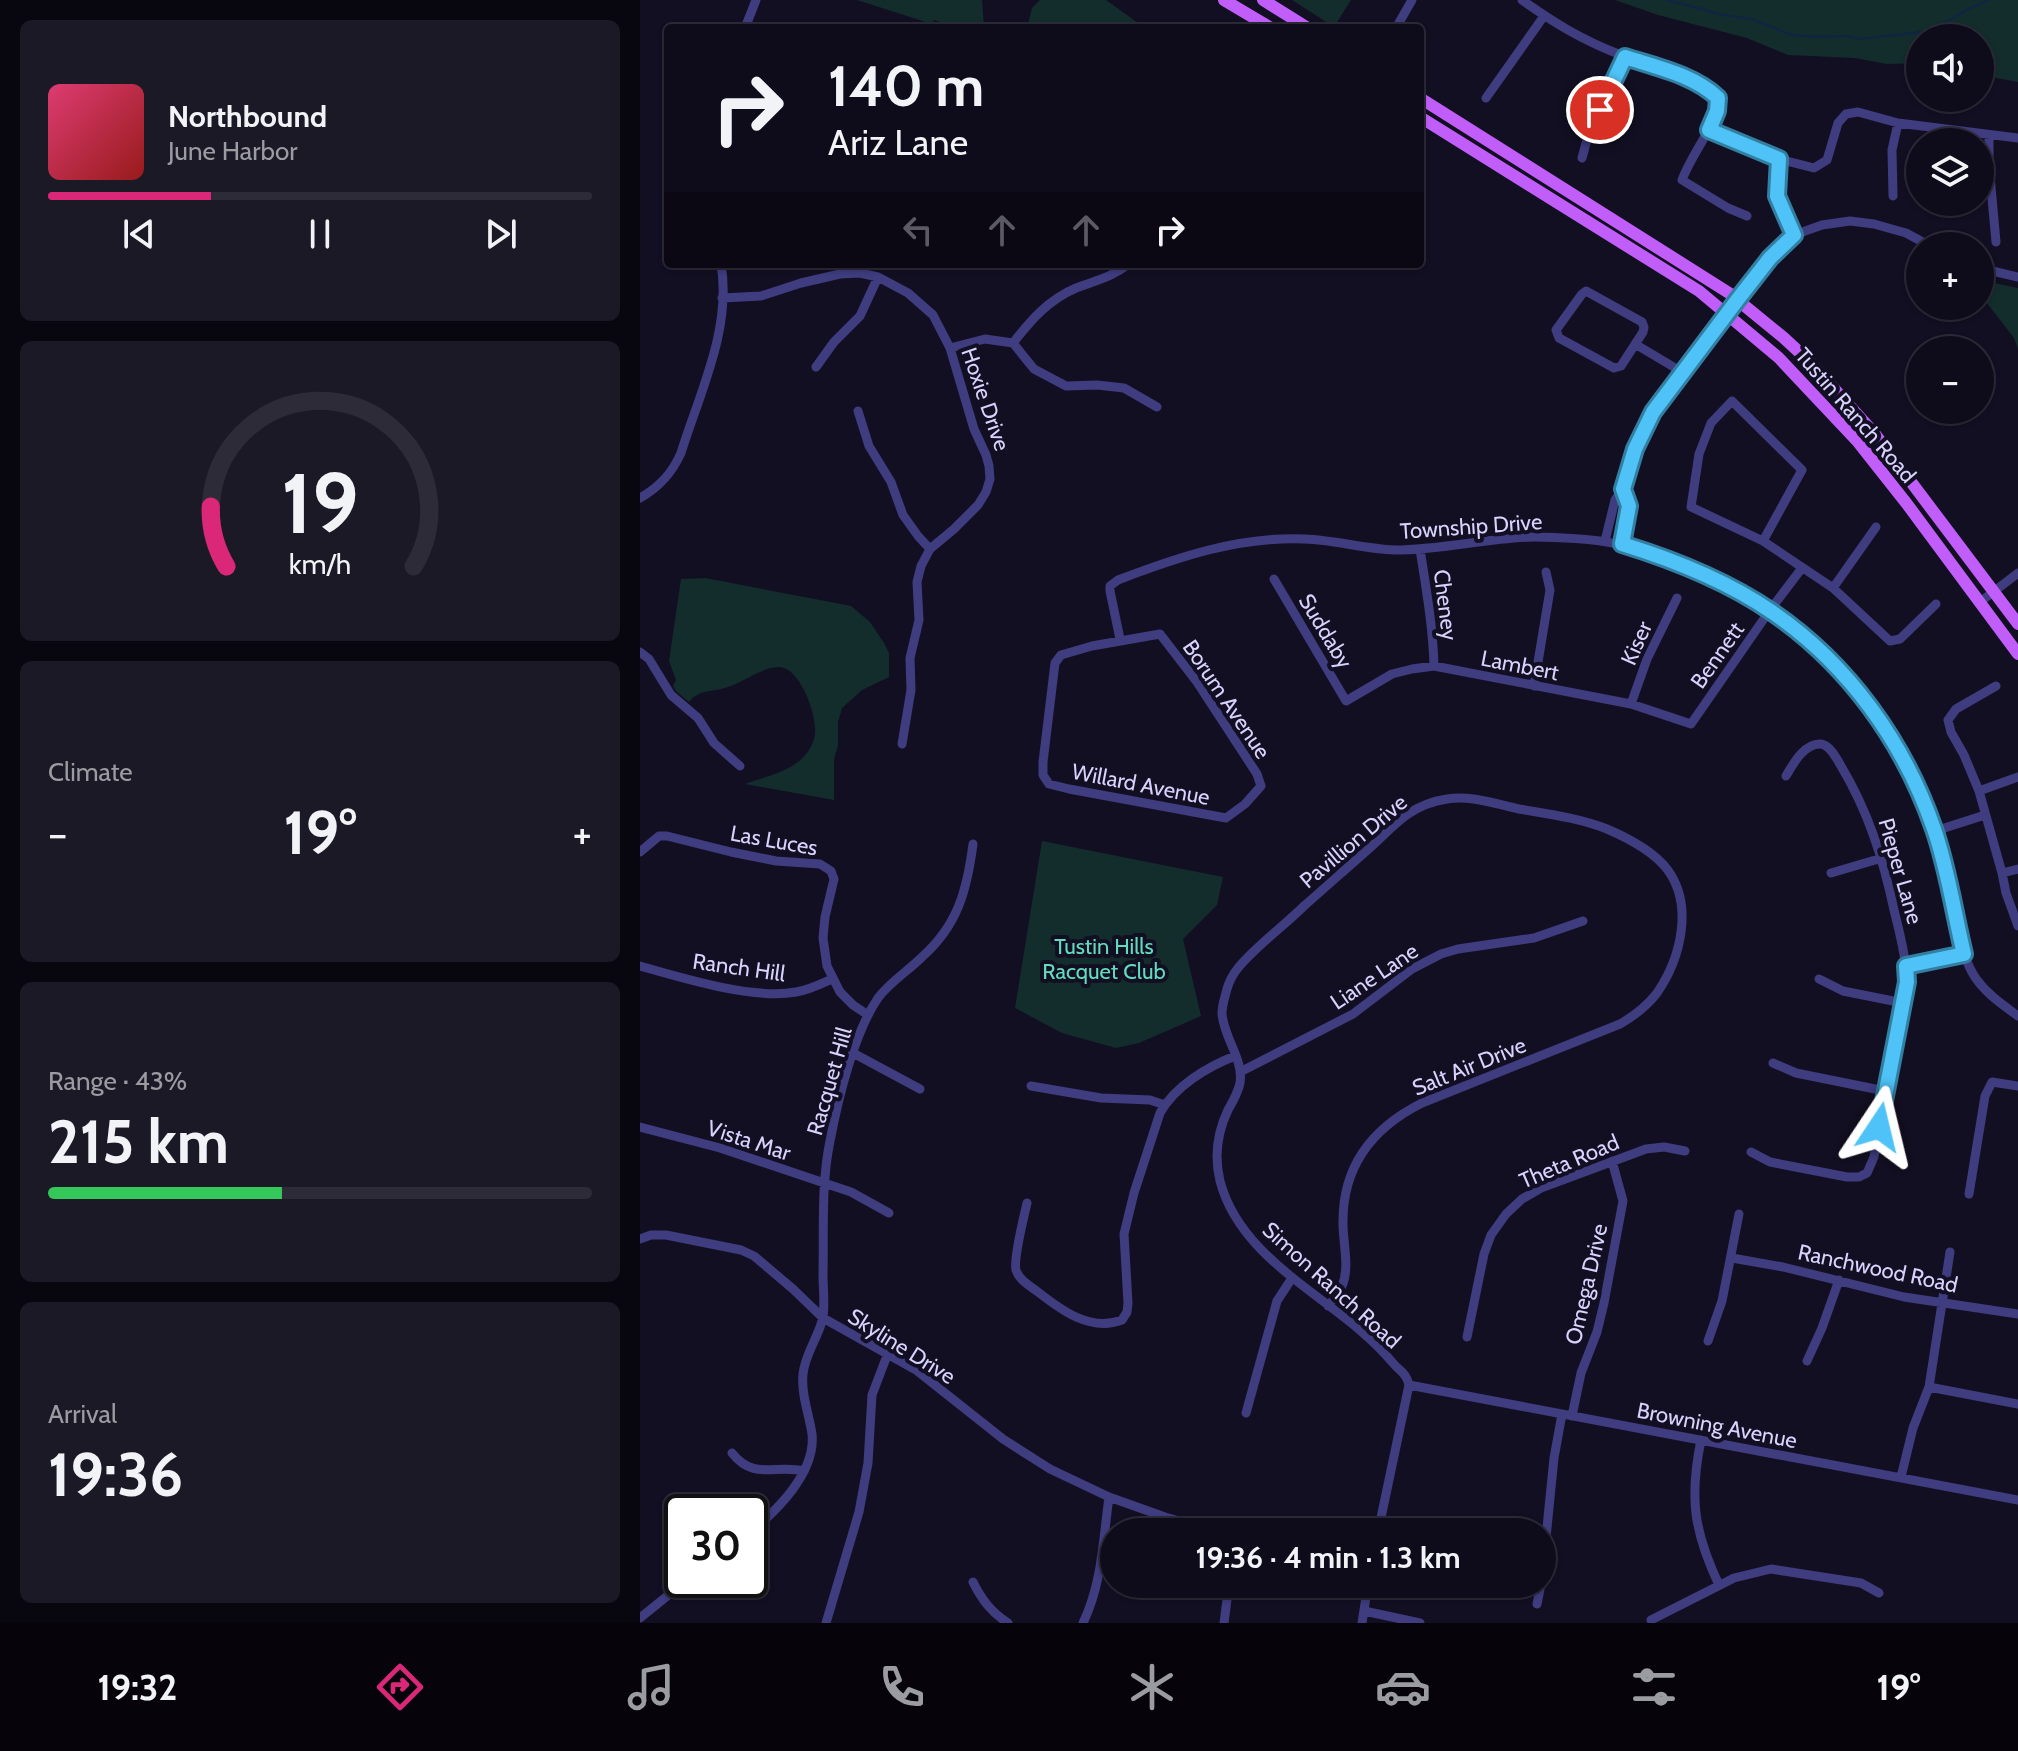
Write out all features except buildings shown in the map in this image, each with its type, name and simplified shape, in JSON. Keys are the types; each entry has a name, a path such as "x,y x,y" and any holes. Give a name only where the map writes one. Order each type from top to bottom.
{"main road":[{"path":"1224,0 1264,24"},
{"path":"1263,0 1302,24"},
{"name":"Tustin Ranch Road","path":"1424,101 1738,299 1811,363 1875,434 2018,624"},
{"name":"Tustin Ranch Road","path":"1424,119 1669,271 1727,313 1779,358 1841,422 1907,504 2018,654"}],"street":[{"path":"747,24 756,0"},
{"path":"1398,24 1412,0"},
{"path":"1522,0 1564,29 1625,57 1709,89 1718,98 1717,111 1682,180 1747,216"},
{"path":"1486,98 1544,16"},
{"path":"1582,158 1588,136 1625,57"},
{"path":"1709,130 1779,159 1814,168 1827,160 1838,123 1846,114 1858,112 1898,123 1936,128"},
{"path":"1893,196 1892,150 1898,123"},
{"path":"1994,136 2018,138"},
{"path":"1779,159 1777,196 1794,235"},
{"path":"1994,216 1996,242"},
{"path":"1605,541 1615,500 1623,489 1635,449 1653,412 1770,258 1794,235 1822,225 1850,221 1906,233"},
{"path":"716,268 722,298"},
{"path":"640,498 665,479 681,453 719,331 725,288 722,268"},
{"path":"1013,343 1049,303 1122,268"},
{"path":"1994,271 2018,277"},
{"name":"Hoxie Drive","path":"722,298 761,296 801,283 860,273 878,277 908,293 933,315 950,348 974,429 986,455 990,479 978,505 930,549"},
{"path":"816,367 834,342 860,316 878,277"},
{"path":"1586,291 1642,322 1643,332 1635,344 1621,366 1614,368 1559,338 1556,330 1586,291"},
{"path":"950,348 985,339 1013,343 1034,369 1066,386 1124,388 1157,407"},
{"path":"1635,344 1682,372"},
{"path":"1763,541 1802,470 1732,401 1711,423 1699,454 1691,507 1763,541 1833,588 1890,641 1900,639 1936,604"},
{"path":"858,411 869,446 891,482 903,515 930,549 917,582 919,620 910,658 911,690 902,744"},
{"path":"1622,544 1629,506 1623,489"},
{"path":"1833,588 1876,527"},
{"name":"Township Drive","path":"1120,639 1110,586 1118,580 1207,550 1255,540 1310,539 1392,550 1534,537 1605,541 1659,556 1717,580 1770,610 1819,650 1851,682 1872,709 1902,755 1935,831 1964,954 1987,993 2018,1016"},
{"name":"Cheney","path":"1420,549 1433,631 1434,666"},
{"name":"Bennett","path":"1691,724 1802,568"},
{"path":"1534,686 1550,590 1546,572"},
{"path":"1980,602 2018,573"},
{"name":"Suddaby","path":"1274,579 1346,701"},
{"name":"Kiser","path":"1631,704 1647,659 1677,598"},
{"name":"Borum Avenue","path":"1120,639 1160,634 1197,682 1257,774 1261,786 1245,804 1226,818"},
{"name":"Willard Avenue","path":"1120,639 1061,655 1055,663 1043,775 1049,784 1226,818"},
{"path":"640,652 649,659 671,695 698,718 714,743 740,766"},
{"name":"Lambert","path":"1346,701 1392,674 1434,666 1631,704 1691,724"},
{"path":"1996,686 1956,709 1948,720 1979,791 2018,926"},
{"name":"Pieper Lane","path":"1751,1152 1770,1162 1847,1177 1867,1173 1874,1157 1907,982 1882,858 1860,798 1834,755 1820,744 1810,747 1795,761 1786,776"},
{"path":"1979,791 2018,777"},
{"name":"Pavillion Drive","path":"1240,1072 1222,1012 1228,985 1240,965 1396,823 1427,804 1451,798 1475,800 1609,830 1649,853 1664,866 1679,890 1682,905"},
{"path":"1935,831 1985,815"},
{"name":"Las Luces","path":"640,852 659,836 776,861 820,864 831,871 834,879 825,917 823,952 840,992 868,1015"},
{"name":"Racquet Hill","path":"823,1318 824,1184 830,1140 853,1053 868,1015 880,995 925,955 948,929 962,900 973,844"},
{"path":"1831,873 1882,858"},
{"path":"2002,873 2018,869"},
{"name":"Salt Air Drive","path":"1328,1306 1343,1285 1345,1275 1343,1222 1347,1185 1369,1143 1394,1119 1422,1103 1612,1028 1632,1017 1656,994 1673,963 1682,923 1682,905"},
{"name":"Liane Lane","path":"1240,1072 1353,1014 1427,961 1458,949 1534,938 1583,921"},
{"path":"1906,966 1964,954"},
{"name":"Ranch Hill","path":"640,966 697,982 765,992 797,992 832,979"},
{"path":"1819,979 1843,991 1903,1003"},
{"path":"853,1053 920,1089"},
{"path":"1027,1203 1016,1270 1023,1281 1073,1316 1104,1323 1122,1320 1128,1303 1124,1254 1126,1225 1155,1127 1165,1105 1180,1089 1209,1068 1235,1056"},
{"path":"1773,1063 1796,1073 1885,1091"},
{"name":"Simon Ranch Road","path":"1240,1072 1240,1085 1222,1124 1217,1153 1221,1182 1232,1209 1269,1258 1368,1338 1395,1367 1407,1375 1409,1385"},
{"path":"1969,1194 1985,1096 1992,1082 2018,1086"},
{"path":"1031,1086 1101,1098 1150,1100 1165,1105"},
{"name":"Vista Mar","path":"640,1127 718,1147 851,1192 889,1213"},
{"name":"Theta Road","path":"1467,1337 1484,1254 1491,1235 1522,1199 1541,1188 1646,1149 1664,1147 1685,1151"},
{"name":"Omega Drive","path":"1549,1518 1554,1458 1597,1332 1623,1201 1612,1161"},
{"path":"1708,1341 1722,1301 1739,1214"},
{"path":"640,1239 666,1235 741,1250 754,1256 823,1318"},
{"path":"1901,1477 1913,1428 1929,1387 1950,1252"},
{"name":"Ranchwood Road","path":"1732,1258 1783,1267 1904,1297 2018,1314"},
{"path":"1246,1413 1277,1301 1292,1278"},
{"path":"1807,1361 1839,1280"},
{"name":"Skyline Drive","path":"768,1515 804,1471 812,1442 802,1377 805,1361 823,1318 930,1379 974,1416 1050,1469 1109,1497 1169,1518"},
{"path":"826,1623 859,1512 868,1463 872,1395 888,1353"},
{"path":"1381,1518 1409,1385"},
{"name":"Browning Avenue","path":"1409,1385 2018,1500"},
{"path":"1929,1387 2018,1404"},
{"path":"1701,1440 1695,1469 1695,1516 1704,1552 1719,1585"},
{"path":"732,1453 752,1469 804,1471"},
{"path":"1083,1623 1095,1594 1109,1497"},
{"path":"1651,1620 1719,1585 1752,1572 1771,1569 1861,1583 1879,1593"},
{"path":"973,1582 981,1599 1008,1623"},
{"path":"640,1618 665,1598"},
{"path":"1224,1623 1227,1598"},
{"path":"1362,1623 1366,1598"},
{"path":"1537,1604 1538,1598"},
{"path":"1364,1611 1420,1623"}],"green space":[{"path":"857,0 982,0 984,24 946,24 934,20 932,24"},
{"path":"1040,0 1106,0 1139,24 1028,24 1032,8"},
{"path":"1292,0 1351,0 1336,24 1329,24"},
{"path":"1615,0 2018,0 2018,82 1994,78 1994,24 1906,24 1906,63 1887,64 1855,58 1788,55 1747,38 1658,15"},
{"path":"1994,283 2018,288 2018,349 2014,338 1994,312"},
{"path":"705,578 851,606 870,622 884,643 889,653 889,677 862,690 842,708 834,759 834,800 745,784 797,763 813,742 815,725 810,704 800,683 787,669 766,669 728,687 702,693 689,702 673,686 676,680 669,661 681,579"},
{"name":"Tustin Hills Racquet Club","path":"1042,841 1223,877 1217,905 1183,939 1201,1016 1139,1043 1116,1048 1062,1033 1015,1008"}],"waterway":[{"path":"1667,0 1752,19 1791,35 1860,39 1931,31 1989,0"}],"route":[{"path":"1600,110 1625,57 1709,89 1718,98 1717,111 1709,130 1779,159 1777,196 1794,235 1770,258 1653,412 1635,449 1623,489 1629,506 1622,544 1717,580 1788,623 1851,682 1888,732 1917,785 1940,848 1964,954 1906,966 1907,982 1879,1127"}]}
